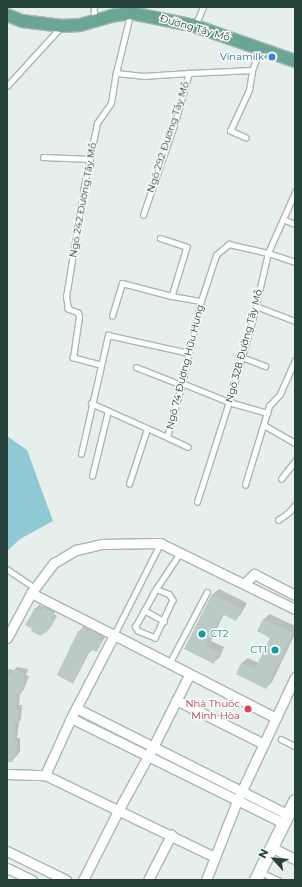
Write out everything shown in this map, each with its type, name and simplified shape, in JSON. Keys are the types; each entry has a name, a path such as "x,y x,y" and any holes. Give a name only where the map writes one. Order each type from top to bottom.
{"main road":[{"name":"Đường Tây Mỗ","path":"7,15 22,22 61,26 80,24 131,13 195,26 295,61"},
{"path":"258,876 295,801"}],"street":[{"path":"7,638 33,590 54,563 76,550 101,544 160,543 245,583 295,609"},
{"path":"245,583 254,574 295,595"},
{"path":"33,590 189,675 276,718"},
{"path":"45,775 71,718 114,635"},
{"path":"83,880 118,809 148,757 189,675"},
{"path":"206,880 237,801 295,677"},
{"path":"176,700 264,744"},
{"path":"76,708 241,792 285,819"},
{"path":"71,718 237,801 285,819"},
{"path":"7,774 45,775 215,857"},
{"path":"148,880 171,835"},
{"path":"271,847 295,859"},
{"path":"7,852 66,880"},
{"path":"7,868 32,880"}],"lane":[{"path":"94,7 95,20"},
{"path":"195,26 203,7"},
{"name":"Ngõ 242 Đường Tây Mỗ","path":"100,365 73,358 79,317 78,313 68,309 66,296 97,123 111,103 116,73 131,13"},
{"path":"7,86 61,26"},
{"path":"246,138 230,131 249,90 252,70 260,49"},
{"name":"Ngõ 292 Đường Tây Mỗ","path":"143,215 175,122 189,73 252,70"},
{"path":"116,73 143,76 189,73"},
{"path":"43,157 90,159"},
{"name":"Ngõ 328 Đường Tây Mỗ","path":"198,502 242,357 268,254 295,192"},
{"path":"283,219 295,224"},
{"path":"160,238 188,246 172,296"},
{"name":"Ngõ 74 Đường Hữu Hưng","path":"91,403 167,437 182,384 201,301 216,255 229,244 295,262"},
{"path":"112,316 122,283 172,296 201,301"},
{"path":"256,306 295,321"},
{"path":"81,454 91,403 108,336 189,353"},
{"path":"242,357 265,366"},
{"path":"245,485 269,406 280,394 295,360"},
{"path":"136,367 229,402 267,413"},
{"path":"92,476 108,411"},
{"path":"264,425 295,443"},
{"path":"129,484 148,429"},
{"path":"167,437 188,447"},
{"path":"282,479 295,461"},
{"path":"278,520 289,512 295,505"},
{"path":"114,635 160,543"},
{"path":"156,589 170,594 173,600 155,638 138,631 135,626 156,589 180,552"},
{"path":"7,569 33,590"},
{"path":"275,598 281,587"},
{"path":"169,664 207,592"},
{"path":"144,610 164,621"},
{"path":"281,740 295,746"},
{"path":"258,876 278,880"}],"water":[{"path":"7,436 27,450 53,521 20,539 7,551"}],"building":[{"name":"CT2","path":"212,594 242,609 236,621 222,614 206,647 219,653 214,664 184,649"},
{"path":"35,608 41,611 43,608 54,613 51,618 54,620 46,633 43,632 41,636 31,631 32,629 25,625"},
{"name":"CT1","path":"263,619 293,633 266,689 236,674 241,663 255,669 270,638 257,631"},
{"path":"83,626 101,635 98,640 102,641 97,652 92,650 91,652 88,651 73,684 57,675 78,631 81,632"},
{"path":"13,670 25,673 23,679 25,680 21,694 17,694 16,709 19,709 18,724 15,724 14,742 17,742 16,757 13,757 13,762 7,762 7,673 11,674"}],"place":[{"name":"Vinamilk","path":"272,57"},
{"name":"CT2","path":"202,634"},
{"name":"CT1","path":"275,650"},
{"name":"Nhà Thuốc Minh Hòa","path":"248,709"}]}
